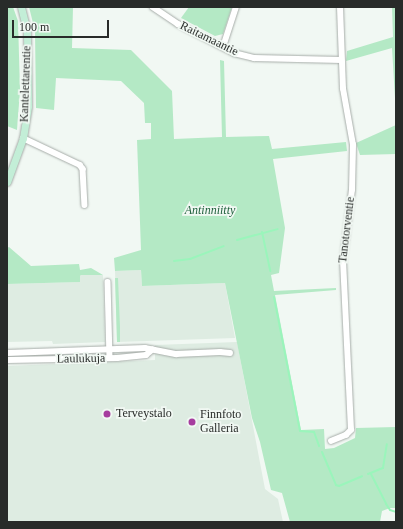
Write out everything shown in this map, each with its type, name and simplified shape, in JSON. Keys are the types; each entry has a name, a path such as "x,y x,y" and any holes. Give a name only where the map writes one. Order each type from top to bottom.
{"main road":[{"name":"Kantelettarentie","path":"7,182 23,138 28,106 28,31 21,7"}],"street":[{"name":"Raitamaantie","path":"153,7 178,24 234,53 254,58 341,60"},
{"path":"223,47 236,7"},
{"name":"Tanotorventie","path":"331,440 346,435 351,430 343,261 352,190 353,145 343,88 340,7"},
{"path":"23,138 80,165 83,169 85,205"},
{"path":"108,282 110,358"},
{"name":"Laulukuja","path":"7,353 110,350 152,350 176,354 230,353"},
{"name":"Laulukuja","path":"7,360 110,358 146,355 152,350"}],"shaded area":[{"path":"141,270 142,286 225,283 235,338 117,342 115,271"},
{"path":"81,275 103,275 105,342 53,344 52,341 7,342 7,284 79,282"},
{"path":"237,342 265,489 278,499 283,522 7,522 7,366 155,360 155,345"}],"green space":[{"path":"7,7 13,7 18,21 20,90 17,130 7,126"},
{"name":"Antinniitty","path":"29,7 73,7 72,48 131,50 172,91 174,139 222,137 220,60 224,61 226,137 269,136 272,149 346,142 347,151 273,159 285,228 279,273 271,275 274,291 336,288 336,290 275,295 301,430 324,429 325,449 334,448 355,438 356,428 396,427 396,508 390,508 382,511 380,522 290,522 282,493 271,490 260,442 252,418 225,283 142,286 141,270 115,271 114,258 141,250 137,140 151,139 151,123 145,123 144,103 121,81 56,78 54,110 36,108 35,31"},
{"path":"189,7 232,7 223,34 215,36 181,18"},
{"path":"392,7 396,7 396,115 392,48 346,61 347,51 393,37"},
{"path":"396,125 396,154 360,155 356,143"},
{"path":"9,247 31,266 79,264 80,270 91,268 103,275 81,275 80,282 7,284 7,248"},
{"path":"115,278 118,278 120,342 117,342"}],"waterway":[{"path":"237,240 278,229"},
{"path":"262,232 270,271"},
{"path":"174,261 190,259 224,246"},
{"path":"274,297 300,431 314,432 319,446"},
{"path":"368,474 383,468 387,444"},
{"path":"322,452 336,485 339,486 362,476"},
{"path":"371,474 386,504 390,510 396,512"}],"place":[{"name":"Terveystalo","path":"107,414"},
{"name":"Finnfoto Galleria","path":"192,422"}]}
